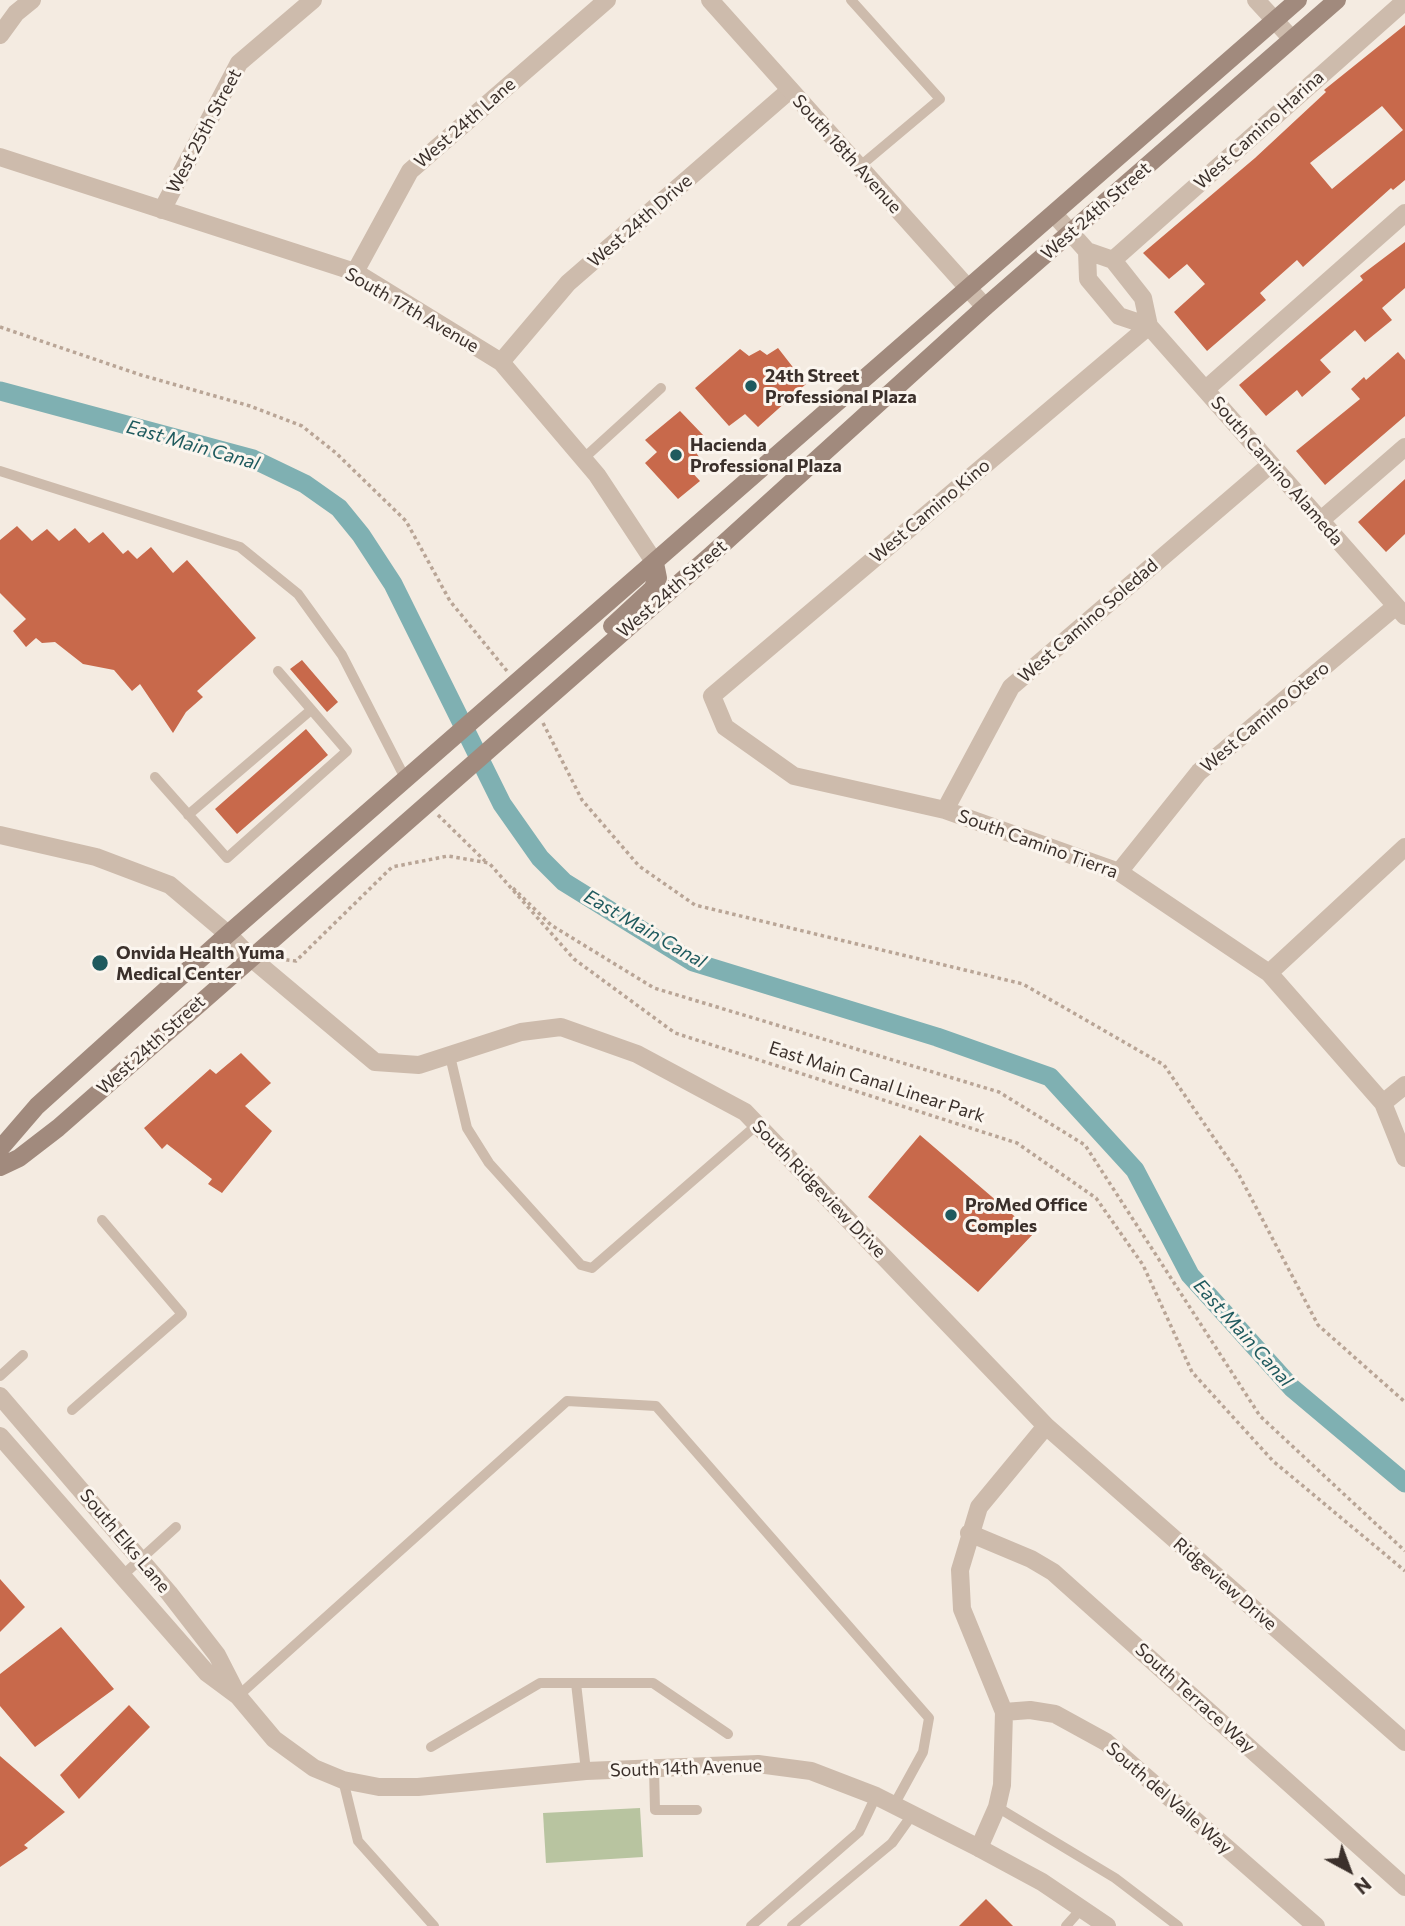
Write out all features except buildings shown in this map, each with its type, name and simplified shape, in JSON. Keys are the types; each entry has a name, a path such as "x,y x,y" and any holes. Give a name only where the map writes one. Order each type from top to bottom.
{"main road":[{"name":"West 24th Street","path":"0,1149 37,1106 228,934 969,290 1298,0"},
{"name":"West 24th Street","path":"0,1167 19,1158 58,1128 711,555 985,307 1072,234 1337,0"},
{"path":"573,674 588,648 652,589 658,578 655,563"}],"street":[{"path":"0,35 16,13 32,0"},
{"name":"West 25th Street","path":"162,209 239,63 313,0"},
{"name":"West 24th Lane","path":"355,272 410,172 607,0"},
{"name":"South 18th Avenue","path":"710,0 985,307"},
{"path":"1256,0 1291,38"},
{"name":"West Camino Harina","path":"1113,260 1405,1"},
{"name":"West 24th Drive","path":"501,362 568,283 790,90"},
{"name":"South 17th Avenue","path":"0,157 355,272 501,362 583,460 655,563"},
{"path":"1206,389 1405,213"},
{"path":"1054,214 1087,251 1113,260"},
{"name":"South Camino Alameda","path":"1087,251 1088,279 1119,316 1149,326 1400,611"},
{"name":"South Camino Alameda","path":"1113,260 1143,298 1149,326"},
{"name":"West Camino Kino","path":"712,696 1149,326"},
{"path":"1321,520 1405,447"},
{"name":"West Camino Soledad","path":"945,810 1011,687 1271,464"},
{"name":"West Camino Otero","path":"1119,872 1199,772 1400,611"},
{"name":"South Camino Tierra","path":"712,696 725,727 794,776 945,810 1119,872 1269,973 1383,1103 1405,1158"},
{"name":"South Ridgeview Drive","path":"0,835 96,857 170,885 228,934 250,957 375,1062 419,1065 521,1032 562,1027 637,1054 745,1112 1046,1426"},
{"path":"1269,973 1405,847"},
{"path":"1383,1103 1405,1084"},
{"name":"South Elks Lane","path":"0,1396 141,1558 206,1641 239,1696 274,1739 314,1768"},
{"path":"979,1848 997,1807 1002,1785 1004,1712 962,1609 960,1570 979,1507 1046,1426"},
{"name":"Ridgeview Drive","path":"1046,1426 1405,1742"},
{"name":"South Elks Lane","path":"0,1436 207,1672 239,1696"},
{"name":"South Terrace Way","path":"969,1533 1031,1559 1053,1572 1405,1887"},
{"name":"South del Valle Way","path":"1004,1712 1030,1710 1055,1714 1106,1742 1315,1926"},
{"name":"South 14th Avenue","path":"314,1768 343,1780 379,1787 418,1787 586,1771 784,1766 835,1779 876,1796 979,1848 1082,1908 1107,1926"}],"lane":[{"path":"851,0 940,99 859,167"},
{"path":"583,460 661,388"},
{"path":"0,471 240,547 298,594 342,655 406,780"},
{"path":"155,776 227,858 347,751 278,671"},
{"path":"188,815 312,710"},
{"path":"450,1056 467,1129 489,1163 581,1265 592,1268 758,1124"},
{"path":"72,1410 182,1314 102,1220"},
{"path":"0,1376 23,1356"},
{"path":"239,1696 567,1401 656,1406 929,1718 923,1752 894,1805"},
{"path":"122,1576 176,1527"},
{"path":"430,1746 540,1683 653,1683 728,1734"},
{"path":"576,1683 586,1771"},
{"path":"654,1768 655,1810 697,1810"},
{"path":"343,1780 358,1841 434,1926"},
{"path":"751,1926 859,1832 876,1796"},
{"path":"997,1807 1115,1878 1178,1926"},
{"path":"792,1926 892,1843 912,1815"},
{"path":"1066,1926 1082,1908"}],"path":[{"path":"0,327 141,375 250,406 302,426 355,470 406,521 450,601 517,684"},
{"path":"535,709 582,800 639,866 695,905 1023,984 1164,1065 1238,1173 1318,1325 1405,1402"},
{"path":"427,805 551,925 654,988 999,1092 1086,1145 1260,1416 1405,1551"},
{"name":"East Main Canal Linear Park","path":"250,957 296,961 392,867 448,856 489,863 574,959 675,1033 1017,1143 1096,1198 1143,1265 1192,1372 1264,1451 1405,1571"}],"green space":[{"path":"640,1808 643,1857 546,1863 543,1813"}],"waterway":[{"name":"East Main Canal","path":"0,391 253,459 305,484 339,508 361,535 393,584 502,804 540,858 564,882 693,962 937,1037 1050,1077 1135,1170 1190,1275 1292,1388 1405,1483"}],"place":[{"name":"24th Street Professional Plaza","path":"751,386"},
{"name":"Hacienda Professional Plaza","path":"676,455"},
{"name":"Onvida Health Yuma Medical Center","path":"100,963"},
{"name":"ProMed Office Comples","path":"951,1215"}]}
